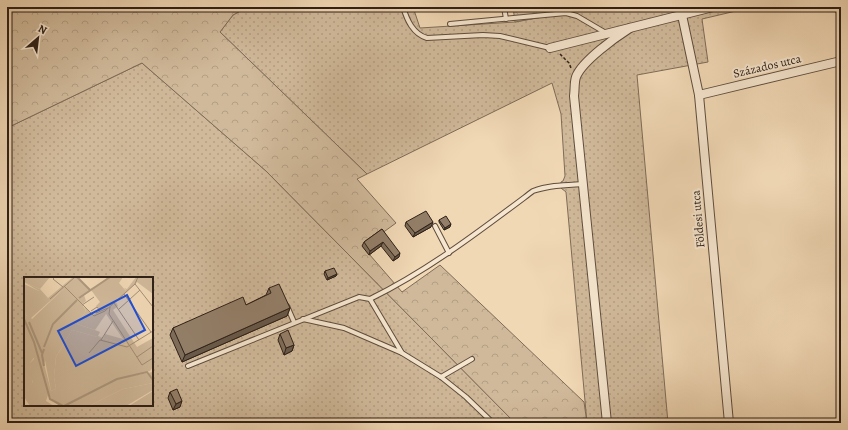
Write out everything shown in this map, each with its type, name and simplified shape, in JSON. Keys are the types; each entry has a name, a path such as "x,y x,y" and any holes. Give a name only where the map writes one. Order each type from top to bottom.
{"street":[{"path":"550,48 713,7"},
{"path":"839,7 841,13"},
{"name":"Földesi utca","path":"682,15 699,95 729,423"},
{"path":"608,423 574,96 575,84 580,71 613,39 630,28"},
{"name":"Százados utca","path":"699,95 841,61"}],"lane":[{"path":"403,7 414,31 423,37 483,35 500,36 550,48"},
{"path":"504,7 506,19"},
{"path":"450,24 572,13 607,34"},
{"path":"188,366 359,297 370,299 385,292 449,253 533,192 539,189 584,184"},
{"path":"434,226 449,253"},
{"path":"284,299 294,322"},
{"path":"370,299 402,353"},
{"path":"302,319 344,328 402,353 440,377 466,397 493,423"},
{"path":"440,377 472,359"}],"path":[{"path":"550,48 563,56 569,63 575,84"}],"green space":[{"path":"7,7 248,7 233,15 220,32 367,174 357,179 396,223 363,247 402,292 440,265 584,402 587,423 515,423 266,171 142,63 7,128"},
{"path":"248,7 413,7 420,28 515,22 595,7 753,7 702,19 708,62 637,75 668,423 587,423 566,192 561,188 561,182 565,176 561,114 552,83 367,174 220,32 233,15"},
{"path":"513,7 595,7 515,22"},
{"path":"142,63 266,171 515,423 7,423 7,128"}],"building":[{"path":"426,211 433,222 415,233 406,222"},
{"path":"446,216 451,224 445,228 439,220"},
{"path":"382,229 400,253 395,257 383,242 370,251 364,242"},
{"path":"334,268 337,274 328,278 325,271"},
{"path":"279,284 290,308 185,355 173,328 243,297 246,305 271,293 269,288"},
{"path":"288,330 294,345 286,348 280,334"},
{"path":"177,389 182,401 176,404 170,392"}]}
